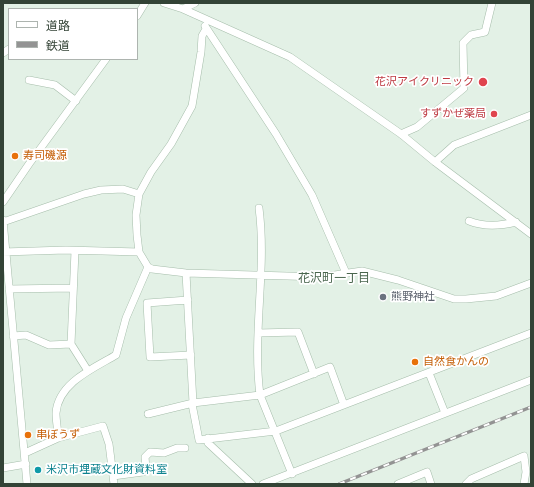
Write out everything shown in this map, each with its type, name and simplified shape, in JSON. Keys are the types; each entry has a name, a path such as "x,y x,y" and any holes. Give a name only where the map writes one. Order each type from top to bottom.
{"street":[{"path":"138,14 144,3"},
{"path":"164,3 183,9 290,57 401,134 435,162 531,234"},
{"path":"183,9 195,3"},
{"path":"401,134 417,127 464,88 464,42 471,35 485,32 492,3"},
{"path":"203,18 206,29 276,134 312,195 346,273"},
{"path":"206,29 202,36 201,52 192,106 139,194 136,215 139,252 148,267 152,270 186,273 261,276 321,277 362,271 398,280 454,299 496,296 531,283"},
{"path":"3,202 105,60"},
{"path":"29,80 55,85 76,101"},
{"path":"435,162 454,145 531,115"},
{"path":"27,484 9,289 4,252 3,221 100,190 123,189 139,194"},
{"path":"259,208 262,228 258,333 258,383 260,395 276,431 292,474"},
{"path":"469,221 477,224 501,226 516,222"},
{"path":"75,251 71,344 88,371"},
{"path":"4,252 139,252"},
{"path":"58,438 56,414 60,397 72,384 88,371 116,355 126,318 148,267"},
{"path":"186,273 193,404 199,440 276,431 531,333"},
{"path":"9,289 73,288"},
{"path":"188,300 147,303 150,357 191,355"},
{"path":"258,333 298,332 314,374"},
{"path":"13,336 26,335 49,345 71,344"},
{"path":"148,414 193,404 260,395 330,367 344,405"},
{"path":"429,373 445,413"},
{"path":"263,484 531,380"},
{"path":"25,453 58,438 103,426 109,444 113,480 143,472 146,468 145,457 150,452 164,453 177,448 185,448"},
{"path":"208,438 208,443 252,484"},
{"path":"466,484 471,480 524,456 529,472 524,484"},
{"path":"3,468 26,464"},
{"path":"398,484 427,472 431,484"}],"railway":[{"path":"339,484 531,407"}],"place":[{"name":"花沢アイクリニック","path":"483,82"},
{"name":"すずかぜ薬局","path":"494,114"},
{"name":"寿司磯源","path":"15,156"},
{"name":"熊野神社","path":"383,297"},
{"name":"自然食かんの","path":"415,362"},
{"name":"串ぼうず","path":"28,435"},
{"name":"米沢市埋蔵文化財資料室","path":"38,470"}],"district":[{"name":"花沢町一丁目","path":"334,279"}]}
